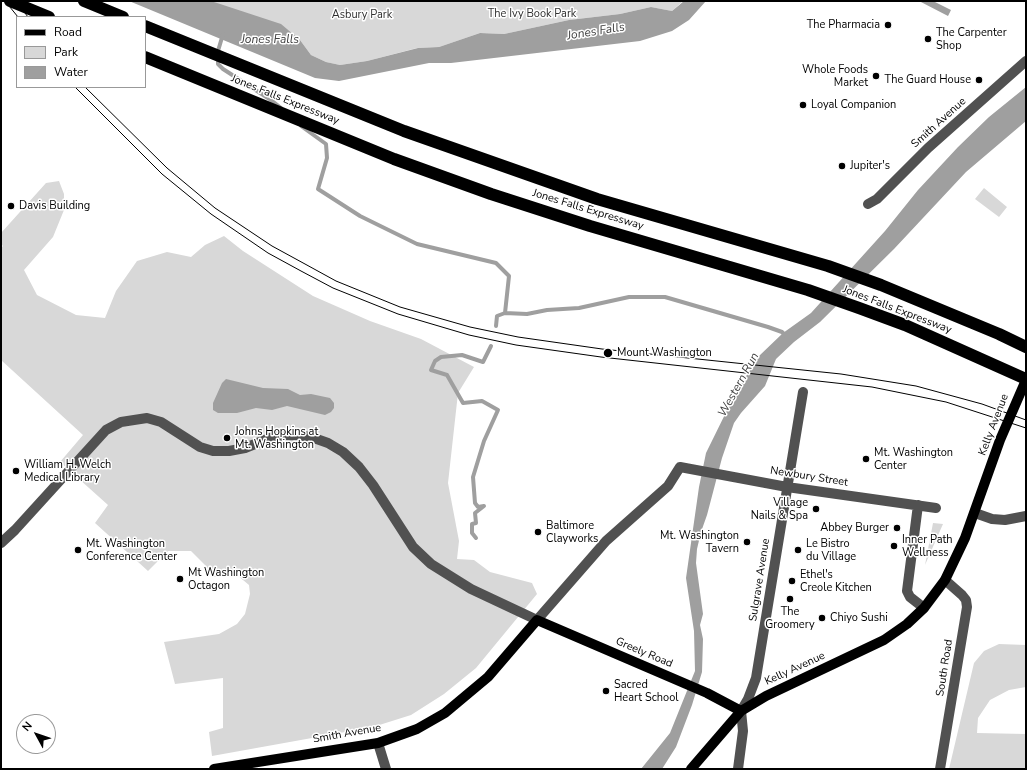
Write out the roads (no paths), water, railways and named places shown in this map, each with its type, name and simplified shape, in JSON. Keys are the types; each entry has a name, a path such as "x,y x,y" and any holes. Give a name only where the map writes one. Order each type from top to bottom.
{"highway":[{"path":"10,1 47,16"},
{"path":"84,1 121,16"},
{"name":"Jones Falls Expressway","path":"146,26 404,131 598,199 828,266 881,285 999,334 1026,347"},
{"name":"Jones Falls Expressway","path":"146,57 394,159 491,194 590,226 808,290 860,308 905,325 1026,379"}],"main road":[{"name":"Kelly Avenue","path":"691,769 741,711 766,696 884,640 907,624 924,608 945,580 975,513 1000,440 1026,379"},
{"name":"Greely Road","path":"537,620 707,693 741,711"},
{"name":"Smith Avenue","path":"214,769 378,743 417,729 445,713 464,699 488,677 537,620"}],"street":[{"name":"Smith Avenue","path":"868,204 877,199 928,148 1026,61"},
{"name":"Sulgrave Avenue","path":"741,711 748,699 756,678 803,392"},
{"path":"1,543 15,530 106,430 121,422 147,418 160,422 200,447 213,451 229,452 246,448 275,436 293,435 311,437 328,443 343,452 358,467 373,485 413,547 431,564 471,589 537,620"},
{"name":"Smith Avenue","path":"537,620 606,541 668,486 680,467"},
{"name":"Newbury Street","path":"680,467 700,472 787,487 936,508"},
{"path":"918,505 907,591 910,597 924,608"},
{"path":"975,513 992,519 1005,520 1026,516"},
{"name":"South Road","path":"940,769 967,607 966,600 962,595 945,580"},
{"path":"738,769 743,731 741,711"},
{"path":"378,743 386,769"}],"water":[{"name":"Jones Falls","path":"129,1 211,1 281,24 300,40 311,55 326,62 340,65 367,61 418,48 439,47 480,33 504,34 569,20 620,14 651,7 672,11 684,1 706,1 689,20 672,31 640,41 451,63 429,63 339,81 315,78"},
{"path":"919,1 933,1 951,10 948,16"},
{"name":"Western Run","path":"1026,87 1026,121 966,172 894,249 820,322 794,342 776,359 765,386 734,423 722,458 697,549 696,563 703,614 700,625 703,639 702,672 692,705 676,747 662,769 641,769 670,733 695,671 694,631 686,578 699,487 706,453 736,392 759,356 783,333 811,313 885,231 918,190 958,147 989,117"},
{"path":"226,379 263,388 288,389 300,395 311,394 330,398 334,403 334,408 331,412 325,415 287,406 272,410 256,408 237,413 218,413 213,410 213,403 222,383"}],"waterway":[{"path":"223,34 218,51 218,64 223,69 281,108"},
{"path":"301,126 326,144 327,158 318,189 360,216 417,244 496,263 509,276 505,313"},
{"path":"496,326 497,316 505,313 527,314 547,310 579,308 629,297 665,297 768,327 782,332 786,336"},
{"path":"476,538 472,533 472,524 476,523 475,513 484,506 478,507 475,503 473,477 484,441 498,410 482,401 463,403 447,375 431,370 435,361 441,357 462,355 483,362 491,346"}],"tram line":[{"path":"5,1 17,16"},
{"path":"16,1 27,16"},
{"path":"76,88 162,174 211,214 268,253 301,271 333,288 398,314 469,335 516,345 601,357 872,387 946,402 1026,428"},
{"path":"86,88 167,168 215,208 272,246 336,281 400,307 470,327 518,337 602,349 841,374 916,386 982,404 1026,420"}],"place":[{"name":"The Pharmacia","path":"888,25"},
{"name":"The Carpenter Shop","path":"928,39"},
{"name":"Whole Foods Market","path":"876,76"},
{"name":"The Guard House","path":"979,80"},
{"name":"Loyal Companion","path":"803,105"},
{"name":"Jupiter's","path":"842,166"},
{"name":"Davis Building","path":"11,206"},
{"name":"Mount Washington","path":"608,353"},
{"name":"Johns Hopkins at Mt. Washington","path":"227,438"},
{"name":"Mt. Washington Center","path":"866,459"},
{"name":"William H. Welch Medical Library","path":"16,471"},
{"name":"Village Nails & Spa","path":"816,509"},
{"name":"Abbey Burger","path":"897,528"},
{"name":"Baltimore Clayworks","path":"538,532"},
{"name":"Mt. Washington Tavern","path":"747,542"},
{"name":"Inner Path Wellness","path":"894,546"},
{"name":"Mt. Washington Conference Center","path":"78,550"},
{"name":"Le Bistro du Village","path":"798,550"},
{"name":"Mt Washington Octagon","path":"180,579"},
{"name":"Ethel's Creole Kitchen","path":"792,581"},
{"name":"The Groomery","path":"790,599"},
{"name":"Chiyo Sushi","path":"822,618"},
{"name":"Sacred Heart School","path":"606,691"}],"park label":[{"name":"The Ivy Book Park","path":"532,14"},
{"name":"Asbury Park","path":"362,15"}]}
